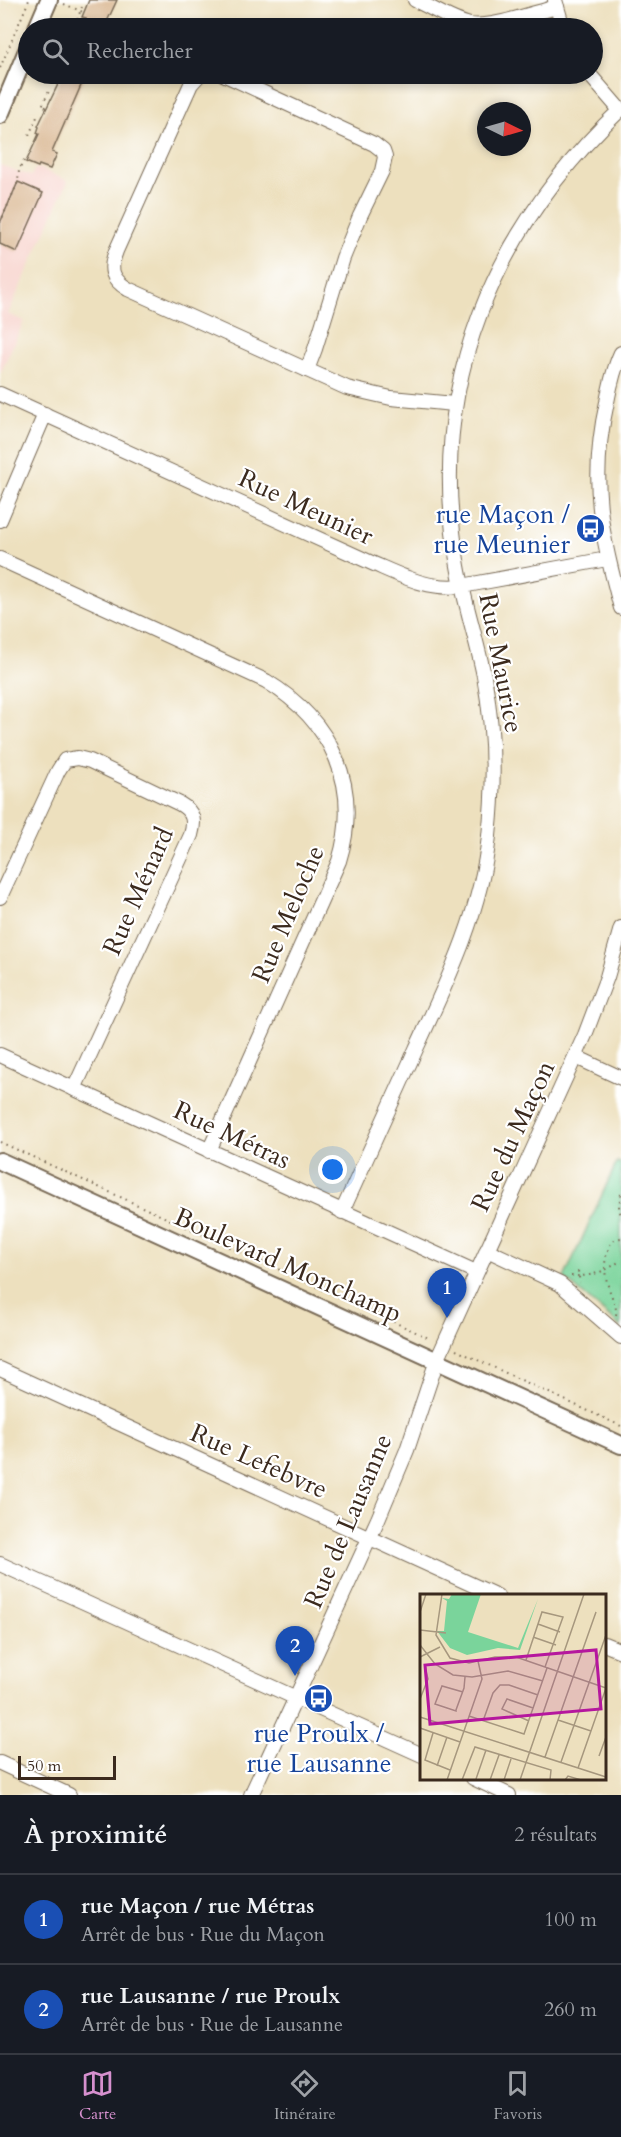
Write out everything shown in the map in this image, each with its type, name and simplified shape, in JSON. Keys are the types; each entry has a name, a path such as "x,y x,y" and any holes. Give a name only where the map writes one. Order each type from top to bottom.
{"street":[{"path":"415,0 453,18"},
{"path":"44,18 55,1"},
{"path":"509,18 556,3 560,18"},
{"path":"0,115 18,72"},
{"path":"191,84 116,251 111,265 116,281 128,289 347,388 370,394 454,404"},
{"path":"245,84 375,144 383,151 385,157 382,171 360,216 341,264 307,370"},
{"path":"598,84 621,110"},
{"name":"Rue Maurice","path":"342,1212 454,968 475,907 486,859 492,794 492,728 484,676 456,558 450,471 454,404 475,325 501,264 549,189 588,143 621,110"},
{"path":"621,353 606,403 597,466 598,500 607,559 621,609"},
{"name":"Rue Meunier","path":"0,394 409,580 432,587 462,586 607,559"},
{"path":"0,520 45,414"},
{"name":"Rue Meloche","path":"0,559 266,681 293,699 315,722 328,740 339,764 343,780 346,819 345,836 339,861 209,1150"},
{"name":"Rue Ménard","path":"0,897 65,760 78,758 90,761 180,804 191,812 194,822 190,835 74,1089"},
{"name":"Rue du Maçon","path":"436,1360 576,1057 596,1008 621,928"},
{"name":"Rue Métras","path":"0,1055 476,1272"},
{"path":"576,1057 621,1078"},
{"name":"Boulevard Monchamp","path":"0,1161 621,1445"},
{"path":"487,1250 560,1284 621,1337"},
{"name":"Rue de Lausanne","path":"251,1795 370,1538 407,1450 436,1360"},
{"name":"Rue Lefebvre","path":"0,1369 493,1594"},
{"path":"0,1564 420,1754"},
{"path":"606,1645 621,1651"},
{"path":"0,1764 69,1795"},
{"path":"475,1780 509,1795"}],"path":[{"path":"21,18 29,0"},
{"path":"55,1 82,10 78,18"},
{"path":"0,68 18,26"},
{"path":"46,107 42,106 50,88"},
{"path":"29,135 37,117 41,118"},
{"path":"0,223 18,182 19,170 25,159"},
{"path":"0,210 5,212"},
{"name":"Boulevard Monchamp","path":"0,1142 434,1340"},
{"path":"621,1194 621,1217"},
{"path":"614,1319 616,1308 608,1285 605,1262 609,1245 621,1238"},
{"path":"578,1271 580,1276 605,1271 621,1260"},
{"path":"458,1351 621,1426"}],"shaded area":[{"path":"0,165 31,176 35,169 39,168 68,181 8,314 24,321 0,374"}],"green space":[{"path":"617,1162 621,1163 621,1327 564,1278"}],"building":[{"path":"89,0 117,0 109,18 82,17"},
{"path":"58,84 82,84 52,152 57,154 50,169 26,162 39,134 37,133 38,126"},
{"path":"18,182 43,193 17,252 0,244 0,223"}],"place":[{"name":"rue Maçon / rue Meunier","path":"591,529"},
{"name":"rue Maçon / rue Métras","path":"447,1318"},
{"name":"rue Lausanne / rue Proulx","path":"295,1676"},
{"name":"rue Proulx / rue Lausanne","path":"319,1699"}]}
